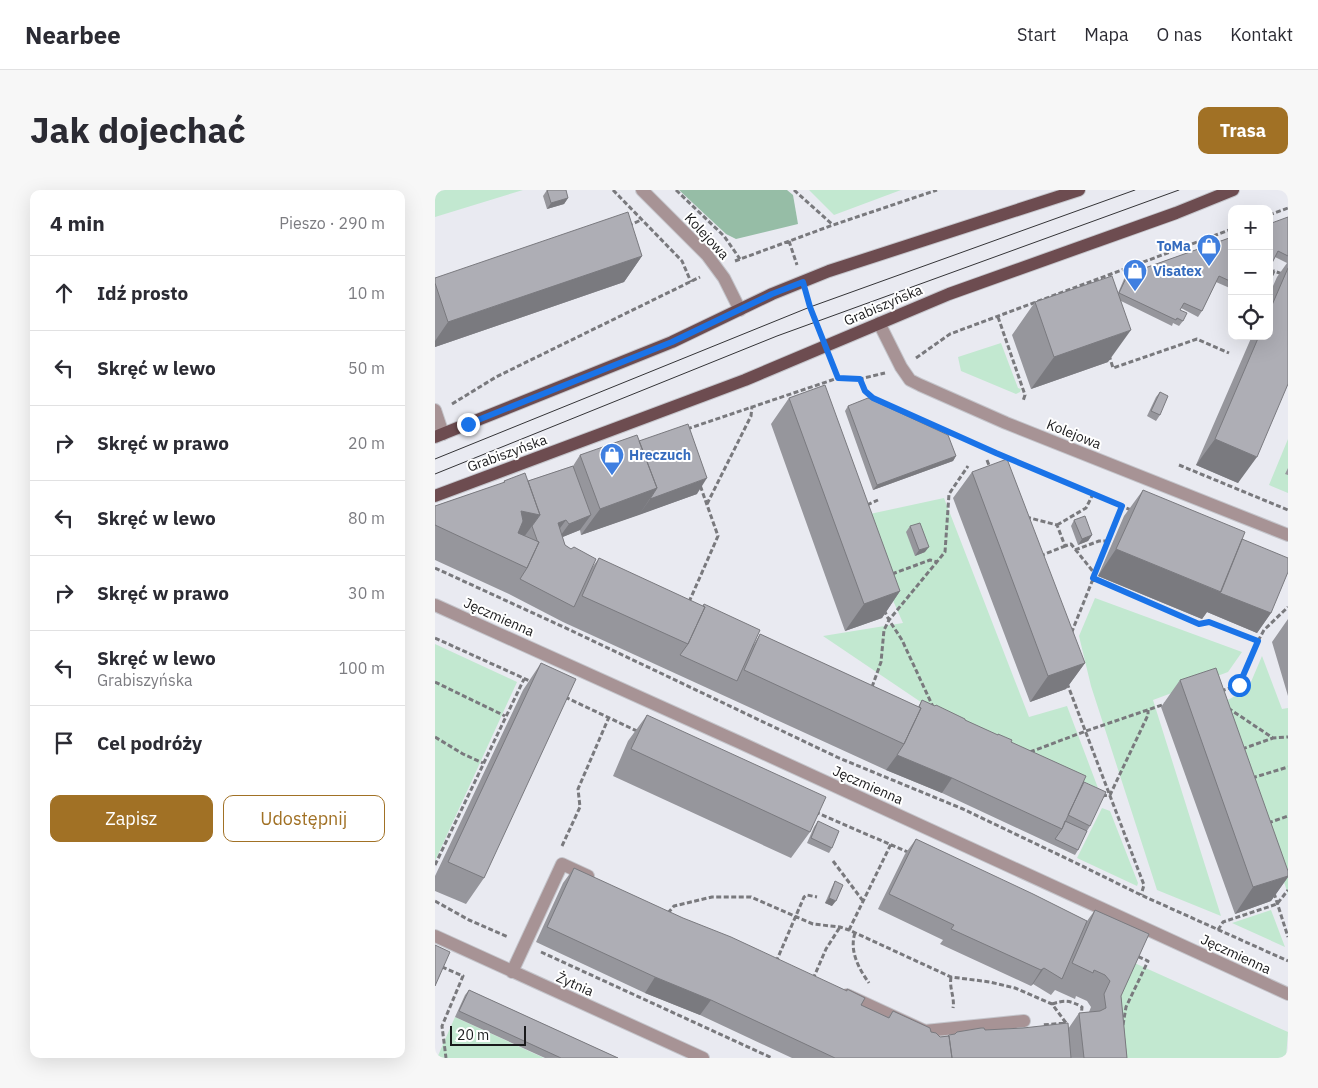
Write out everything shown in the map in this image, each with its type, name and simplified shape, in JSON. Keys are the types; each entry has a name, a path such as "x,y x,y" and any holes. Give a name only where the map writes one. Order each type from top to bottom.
{"main road":[{"path":"439,436 672,342 803,282 848,265 1079,190"},
{"name":"Grabiszyńska","path":"435,496 702,396 949,294 1176,213 1233,190"}],"street":[{"name":"Kolejowa","path":"642,190 707,255 740,310"},
{"name":"Kolejowa","path":"879,323 901,367 910,380 1006,423 1288,535"},
{"path":"435,411 439,436"},
{"name":"Jęczmienna","path":"435,605 1288,994"},
{"path":"512,972 562,864 598,880"},
{"name":"Żytnia","path":"435,936 703,1058"},
{"path":"813,980 925,1031 1024,1021"}],"path":[{"path":"435,411 496,377 691,282 682,261 613,190"},
{"path":"675,190 724,236 740,259"},
{"path":"794,190 833,225"},
{"path":"717,269 833,225 937,190"},
{"path":"1273,214 1288,208"},
{"path":"620,229 641,220"},
{"path":"914,360 950,334 1228,230"},
{"path":"789,241 807,299 838,378"},
{"path":"1273,273 1274,271 1288,276"},
{"path":"1085,284 1089,293"},
{"path":"997,316 1025,395 1023,401"},
{"path":"1107,349 1113,368 1197,339 1229,353"},
{"path":"683,430 838,378 860,379 890,372"},
{"path":"860,379 865,391 873,398 1131,510"},
{"path":"807,387 810,396"},
{"path":"706,504 751,416 752,406"},
{"path":"987,460 993,476"},
{"path":"1179,465 1288,510"},
{"path":"872,687 881,662 884,630 889,620 945,552 949,494 968,466"},
{"path":"689,603 718,536 698,476"},
{"path":"1024,517 1057,524 1085,508 1093,494"},
{"path":"863,506 878,500"},
{"path":"1070,636 1122,506"},
{"path":"1057,524 1065,546"},
{"path":"1075,550 1099,541 1108,541"},
{"path":"1032,559 1071,544 1095,574"},
{"path":"889,575 930,560 938,562"},
{"path":"435,568 839,758 963,809 1076,862 1141,896 1288,961"},
{"path":"1093,578 1199,624 1209,622 1258,641"},
{"path":"882,604 889,620 902,640 935,711"},
{"path":"1216,693 1239,685 1264,630 1288,607"},
{"path":"435,638 541,686"},
{"path":"1064,674 1144,884 1141,896"},
{"path":"435,864 523,678"},
{"path":"435,682 505,716"},
{"path":"558,694 643,734"},
{"path":"1025,758 1028,753 1174,700"},
{"path":"1225,706 1273,738"},
{"path":"1110,795 1148,715 1148,710"},
{"path":"562,864 559,853 580,807 578,789 609,717"},
{"path":"435,737 463,754 483,763"},
{"path":"1237,751 1273,738 1288,737"},
{"path":"1245,781 1288,767"},
{"path":"1099,797 1110,795"},
{"path":"815,812 917,856"},
{"path":"1262,825 1288,816"},
{"path":"849,930 891,844"},
{"path":"833,861 863,901"},
{"path":"1272,889 1288,938"},
{"path":"1218,930 1223,922 1277,904 1288,890"},
{"path":"775,962 807,895 817,897"},
{"path":"668,913 674,906 696,900 712,897 751,897 813,924 849,930 951,977 990,982 1015,988 1052,1004 1066,1023"},
{"path":"435,901 469,920 772,1058"},
{"path":"813,980 826,949 840,927"},
{"path":"855,933 853,940 854,952 859,969 881,1001 879,1010"},
{"path":"1123,1031 1126,1007 1148,961 1130,953"},
{"path":"435,964 463,976 442,1026 446,1058"},
{"path":"951,977 949,984 954,1005 953,1028"},
{"path":"1052,1004 1065,1000 1081,1007 1081,1023"},
{"path":"1024,1021 1030,1026 1073,1023"}],"green space":[{"path":"435,190 523,190 435,217"},
{"path":"679,190 787,190 793,195 798,224 736,239 726,234"},
{"path":"809,190 901,190 834,215"},
{"path":"1001,343 1018,388 1021,389 1016,394 961,371 958,357"},
{"path":"1288,439 1288,493 1269,485"},
{"path":"944,498 1029,717 1067,706 1098,788 943,717 823,636 903,623 856,517"},
{"path":"1095,598 1242,652 1228,672 1153,700 1221,916 1157,890 1091,686 1079,636"},
{"path":"435,644 517,682 435,861"},
{"path":"1262,656 1282,709 1288,708 1288,894 1224,702 1248,689"},
{"path":"1102,808 1110,811 1138,883 1137,886 1077,858"},
{"path":"1271,910 1285,947 1232,923"},
{"path":"1130,961 1288,1032 1286,1058 1106,1058 1102,1022"},
{"path":"455,1017 544,1058 437,1058"}],"building":[{"path":"547,190 566,190 568,198 551,203"},
{"path":"628,212 642,256 448,322 435,278"},
{"path":"1288,217 1288,256 1278,251 1273,261 1273,250 1273,223"},
{"path":"1228,238 1228,280 1219,276 1202,311 1184,303 1180,310 1187,313 1183,321 1177,318 1176,320 1119,293 1128,274"},
{"path":"1288,268 1288,384 1257,457 1215,439 1257,340 1273,340 1273,303"},
{"path":"1112,276 1131,330 1054,357 1035,302"},
{"path":"825,385 900,591 864,604 789,398"},
{"path":"1160,392 1168,396 1160,415 1151,411"},
{"path":"868,398 948,435 956,456 877,485 848,406"},
{"path":"688,424 707,478 650,499 657,488 639,441"},
{"path":"637,435 657,488 600,509 580,455"},
{"path":"1007,459 1085,663 1048,676 972,472"},
{"path":"573,466 591,515 569,524 566,520 558,523 565,545 571,549 574,547 596,559 574,607 520,579 539,542 532,526 540,515 528,481"},
{"path":"525,473 540,515 521,511 523,521 518,533 539,542 527,568 435,525 435,506 505,482"},
{"path":"1143,490 1245,532 1221,592 1116,549"},
{"path":"1085,516 1092,535 1082,539 1074,520"},
{"path":"920,523 929,547 919,550 910,526"},
{"path":"1242,539 1288,558 1288,572 1271,613 1220,593"},
{"path":"599,558 705,607 688,644 582,596"},
{"path":"704,604 760,630 737,681 680,655 688,644 705,607 703,606"},
{"path":"760,634 921,708 904,744 744,670"},
{"path":"541,663 576,679 484,878 448,862"},
{"path":"1216,668 1288,871 1288,876 1253,887 1180,680"},
{"path":"922,700 1012,740 1011,742 1086,776 1062,829 952,778 897,755 921,708 919,707"},
{"path":"647,715 826,797 810,832 631,749"},
{"path":"1084,782 1106,792 1090,826 1068,815"},
{"path":"818,821 839,831 832,848 811,838"},
{"path":"1065,821 1087,831 1078,850 1055,839"},
{"path":"916,839 1087,921 1062,979 1044,968 1041,970 951,929 954,925 889,894"},
{"path":"574,868 683,918 731,937 847,991 847,989 865,998 861,1005 889,1018 893,1011 930,1028 931,1032 936,1033 940,1037 949,1036 952,1058 835,1058 547,927"},
{"path":"835,881 843,885 836,901 829,898"},
{"path":"1095,910 1149,934 1121,996 1127,1058 1084,1058 1079,1013 1100,1011 1106,1008 1104,994 1110,981 1105,975 1094,970 1093,973 1072,963"},
{"path":"435,945 450,952 435,986"},
{"path":"469,990 618,1058 561,1058 459,1011"},
{"path":"1068,1023 1071,1058 952,1058 948,1036 957,1032 981,1028 985,1030 1023,1028"}],"tram line":[{"path":"435,459 810,307 1135,190"},
{"path":"435,474 777,336 1179,190"}],"place":[{"name":"ToMa","path":"1209,267"},
{"name":"Visatex","path":"1135,292"},
{"name":"Hreczuch","path":"612,476"}],"route":[{"path":"468,424 672,342 772,294 803,282 807,299 838,378 860,379 865,391 873,398 996,453 1122,506 1093,578 1199,624 1209,622 1258,641 1239,685"}]}
